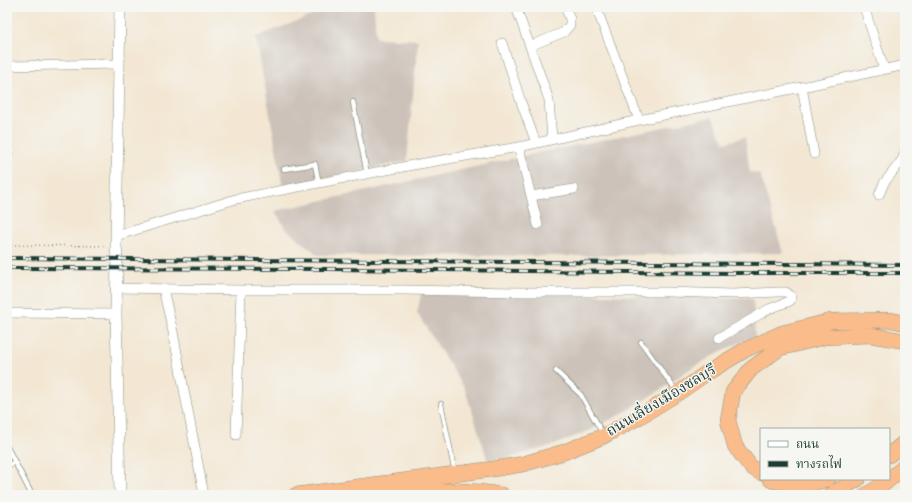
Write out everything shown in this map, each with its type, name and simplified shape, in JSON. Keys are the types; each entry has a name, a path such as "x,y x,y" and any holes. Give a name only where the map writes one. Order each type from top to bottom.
{"highway":[{"name":"ถนนเลี่ยงเมืองชลบุรี","path":"296,495 492,470 523,464 564,452 604,436 639,417 745,350 782,333 831,321 891,320 905,323"},
{"path":"760,472 751,467 735,446 728,420 733,392 751,369 780,348 825,336 870,336 905,341"},
{"path":"890,448 905,441"},
{"path":"890,454 905,441"},
{"path":"890,479 905,466"},
{"path":"772,480 805,485 824,480"},
{"path":"830,495 856,480"},
{"path":"866,495 889,480"},
{"path":"384,495 438,491 486,492 502,495"}],"street":[{"path":"120,7 116,241 120,495"},
{"path":"516,7 549,100 552,139"},
{"path":"530,46 564,32 570,25 570,19 565,7"},
{"path":"596,7 639,120"},
{"path":"864,7 884,69"},
{"path":"502,43 536,143"},
{"path":"7,66 118,64"},
{"path":"116,241 236,200 412,165 536,143 884,69 904,67"},
{"path":"802,87 814,154"},
{"path":"518,146 538,225"},
{"path":"879,195 884,183 902,160 905,152"},
{"path":"531,196 574,189"},
{"path":"117,288 668,292 732,294 786,292 791,296 790,301 769,310 719,338"},
{"path":"163,289 173,332 204,495"},
{"path":"236,435 241,290"},
{"path":"7,313 116,314"}],"lane":[{"path":"353,102 368,174"},
{"path":"284,169 315,164 319,184"},
{"path":"641,342 678,393"},
{"path":"556,370 581,395 604,436"},
{"path":"441,404 456,474"},
{"path":"7,447 30,495"},
{"path":"7,466 15,462"}],"path":[{"path":"7,245 116,241"},
{"path":"157,495 168,494"}],"shaded area":[{"path":"334,7 374,7 376,38 418,40 407,161 283,188 256,37"},
{"path":"712,117 725,143 745,137 750,172 760,174 783,253 572,256 318,255 286,229 275,211 533,154"},
{"path":"422,290 753,299 755,336 721,351 687,371 659,391 623,413 591,430 554,445 516,456 488,461 465,389 417,313"}],"railway":[{"path":"7,258 905,265"},
{"path":"7,268 905,273"}]}
